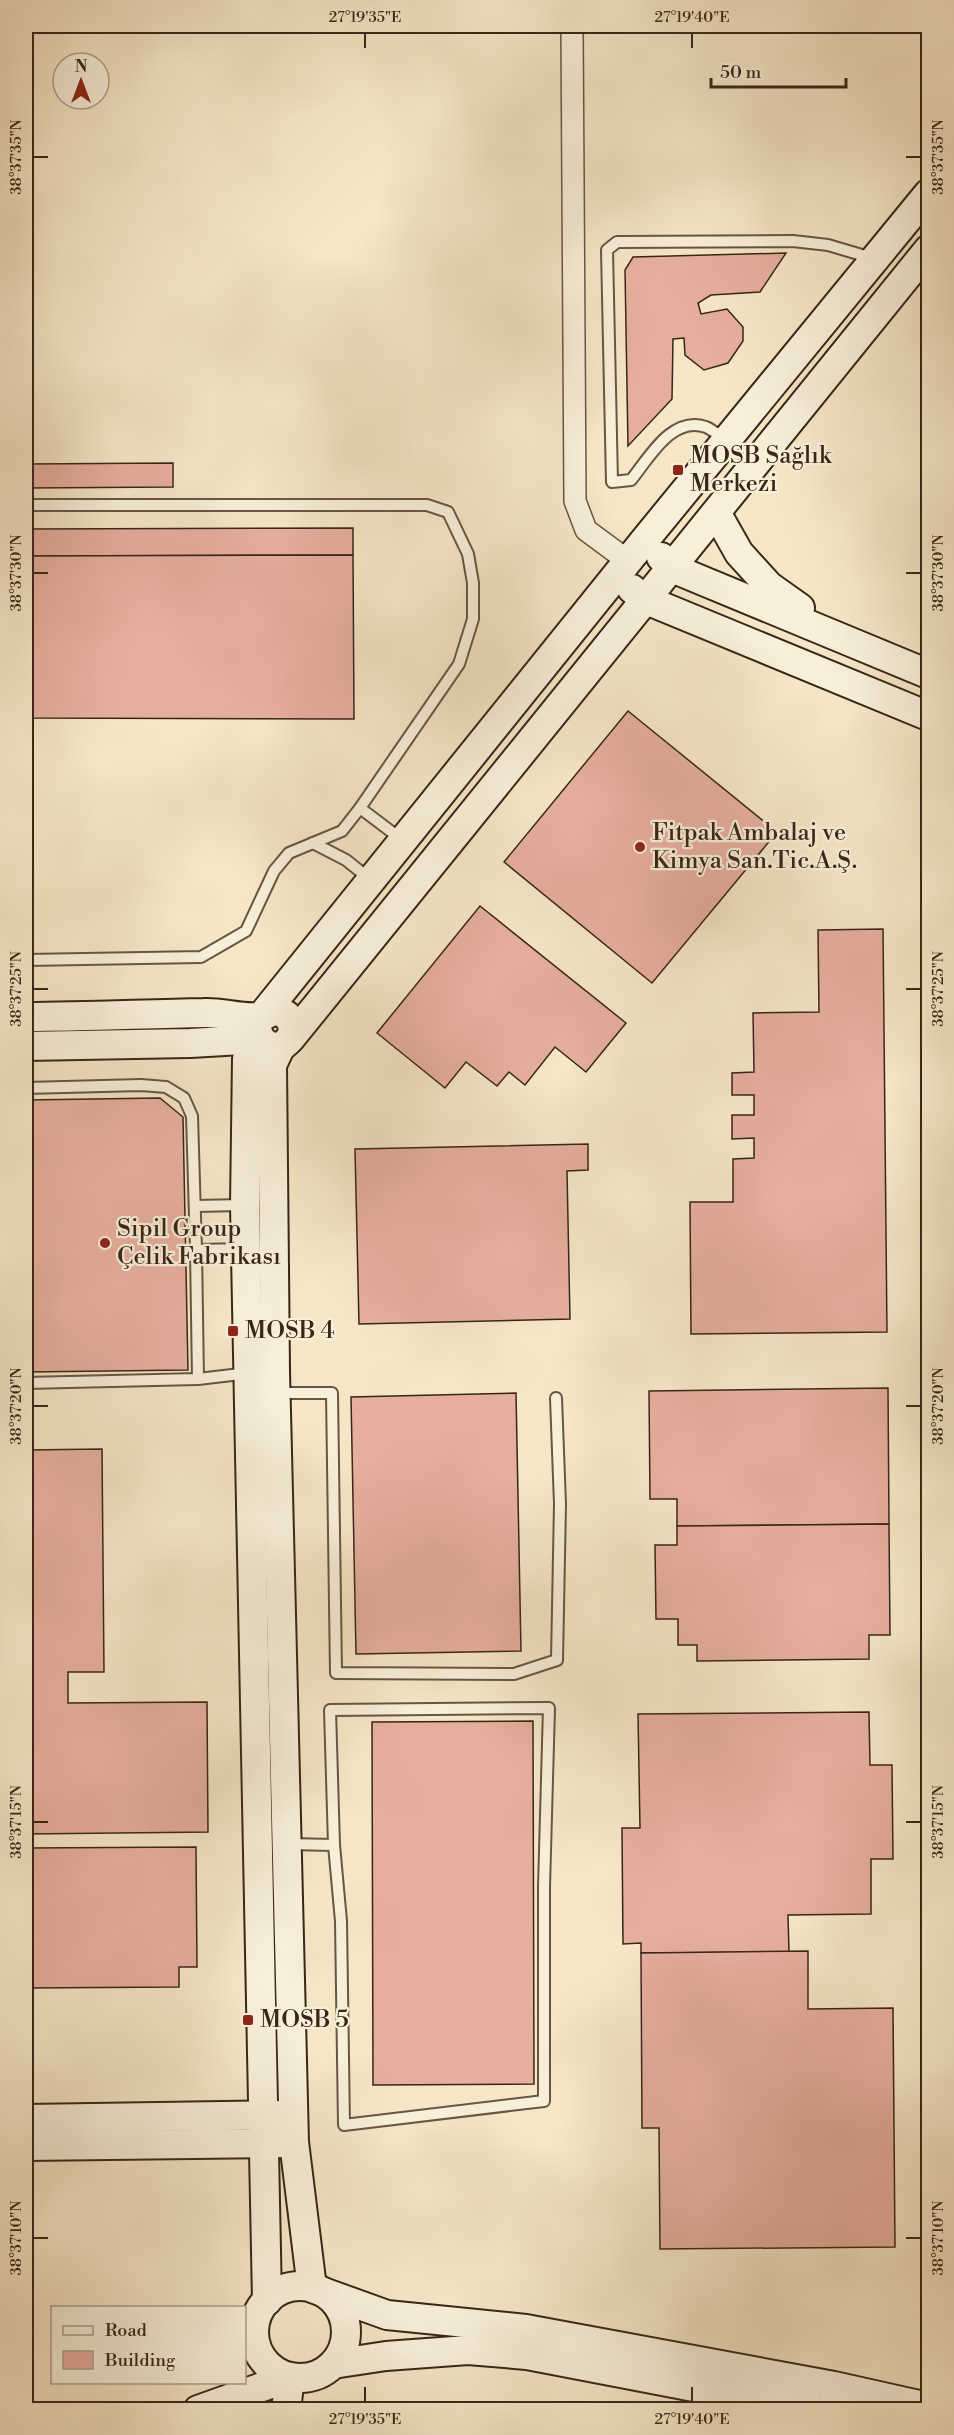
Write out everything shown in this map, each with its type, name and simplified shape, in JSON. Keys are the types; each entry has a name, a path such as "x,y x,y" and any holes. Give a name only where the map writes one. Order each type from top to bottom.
{"street":[{"path":"572,26 575,501 586,530 630,559 672,568 928,675"},
{"path":"267,2301 262,2114 267,1379 273,1035 309,958 726,440 928,194"},
{"path":"312,2288 295,2129 288,1844 267,1379 246,1249 248,1059 273,1035 672,568 928,250"},
{"path":"717,514 739,553 769,586 841,637"},
{"path":"630,559 644,599 928,716"},
{"path":"26,1017 208,1012 236,1002 264,988 309,958"},
{"path":"208,1012 273,1035"},
{"path":"26,1046 190,1043 273,1035"},
{"path":"190,1043 216,1051 231,1063 248,1106"},
{"path":"26,2119 262,2114 295,2129"},
{"path":"26,2146 264,2144 295,2129"},
{"path":"290,2377 275,2370 264,2360 256,2346 254,2330 258,2314 267,2301 276,2293 300,2286 312,2288 387,2315 526,2329 832,2397 928,2407"},
{"path":"218,2398 290,2377 305,2378 321,2373 333,2364 342,2351 346,2336 345,2320 338,2306 327,2295 312,2288"},
{"path":"246,2368 256,2346"},
{"path":"333,2364 386,2356 468,2350 527,2355 814,2409"},
{"path":"286,2409 290,2377"}],"lane":[{"path":"726,440 707,428 688,424 673,430 631,480 612,482 607,250 617,242 793,241 828,245 875,258"},
{"path":"26,505 427,505 448,512 468,554 473,583 473,619 459,664 342,831 289,853 274,871 246,931 201,957 26,960"},
{"path":"360,808 404,841"},
{"path":"313,843 346,860 372,880"},
{"path":"26,1088 141,1085 166,1087 184,1098 192,1116 198,1379"},
{"path":"195,1206 245,1205"},
{"path":"196,1250 246,1249"},
{"path":"26,1383 267,1379 332,1393 336,1674 514,1674 557,1660 560,1504 556,1398"},
{"path":"549,1708 544,1887 544,2101 344,2125 341,1921 334,1845 330,1710 549,1708"},
{"path":"288,1844 334,1845"}],"building":[{"path":"786,253 760,292 711,295 698,303 701,314 727,309 743,327 743,341 728,363 704,370 685,355 684,338 673,339 672,399 628,446 625,270 633,257"},
{"path":"173,463 173,487 26,488 26,464"},
{"path":"353,528 353,555 26,556 26,529"},
{"path":"353,555 354,719 26,718 26,556"},
{"name":"Fitpak Ambalaj ve Kimya San.Tic.A.Ş.","path":"628,711 777,832 652,983 504,862"},
{"path":"480,906 626,1023 586,1072 555,1047 525,1085 509,1072 497,1086 466,1062 445,1088 377,1033"},
{"path":"883,929 887,1332 691,1334 690,1202 733,1202 733,1159 754,1158 754,1138 732,1139 732,1115 754,1115 754,1095 732,1095 732,1073 754,1072 753,1013 819,1012 818,930"},
{"name":"Sipil Group Çelik Fabrikası","path":"160,1098 183,1117 188,1370 26,1372 26,1100"},
{"path":"588,1144 588,1170 567,1171 570,1319 359,1324 355,1149"},
{"path":"888,1388 889,1524 677,1526 677,1499 650,1499 649,1391"},
{"path":"516,1393 521,1651 356,1654 351,1397"},
{"path":"102,1449 104,1672 68,1672 68,1703 207,1702 208,1832 26,1834 26,1450"},
{"path":"889,1524 890,1635 869,1635 869,1659 697,1661 697,1645 678,1645 678,1619 656,1619 655,1545 677,1545 677,1526"},
{"path":"869,1712 870,1765 892,1765 893,1859 871,1859 871,1914 788,1915 789,1952 641,1953 641,1943 623,1944 622,1828 640,1828 638,1714"},
{"path":"533,1721 534,2084 373,2085 372,1722"},
{"path":"196,1847 197,1967 179,1967 179,1987 26,1988 26,1848"},
{"path":"808,1951 808,2009 893,2008 895,2247 660,2249 659,2128 642,2128 641,1953"}],"place":[{"name":"MOSB Sağlık Merkezi","path":"678,470"},
{"name":"Fitpak Ambalaj ve Kimya San.Tic.A.Ş.","path":"640,847"},
{"name":"Sipil Group Çelik Fabrikası","path":"105,1243"},
{"name":"MOSB 4","path":"233,1331"},
{"name":"MOSB 5","path":"248,2020"}]}
